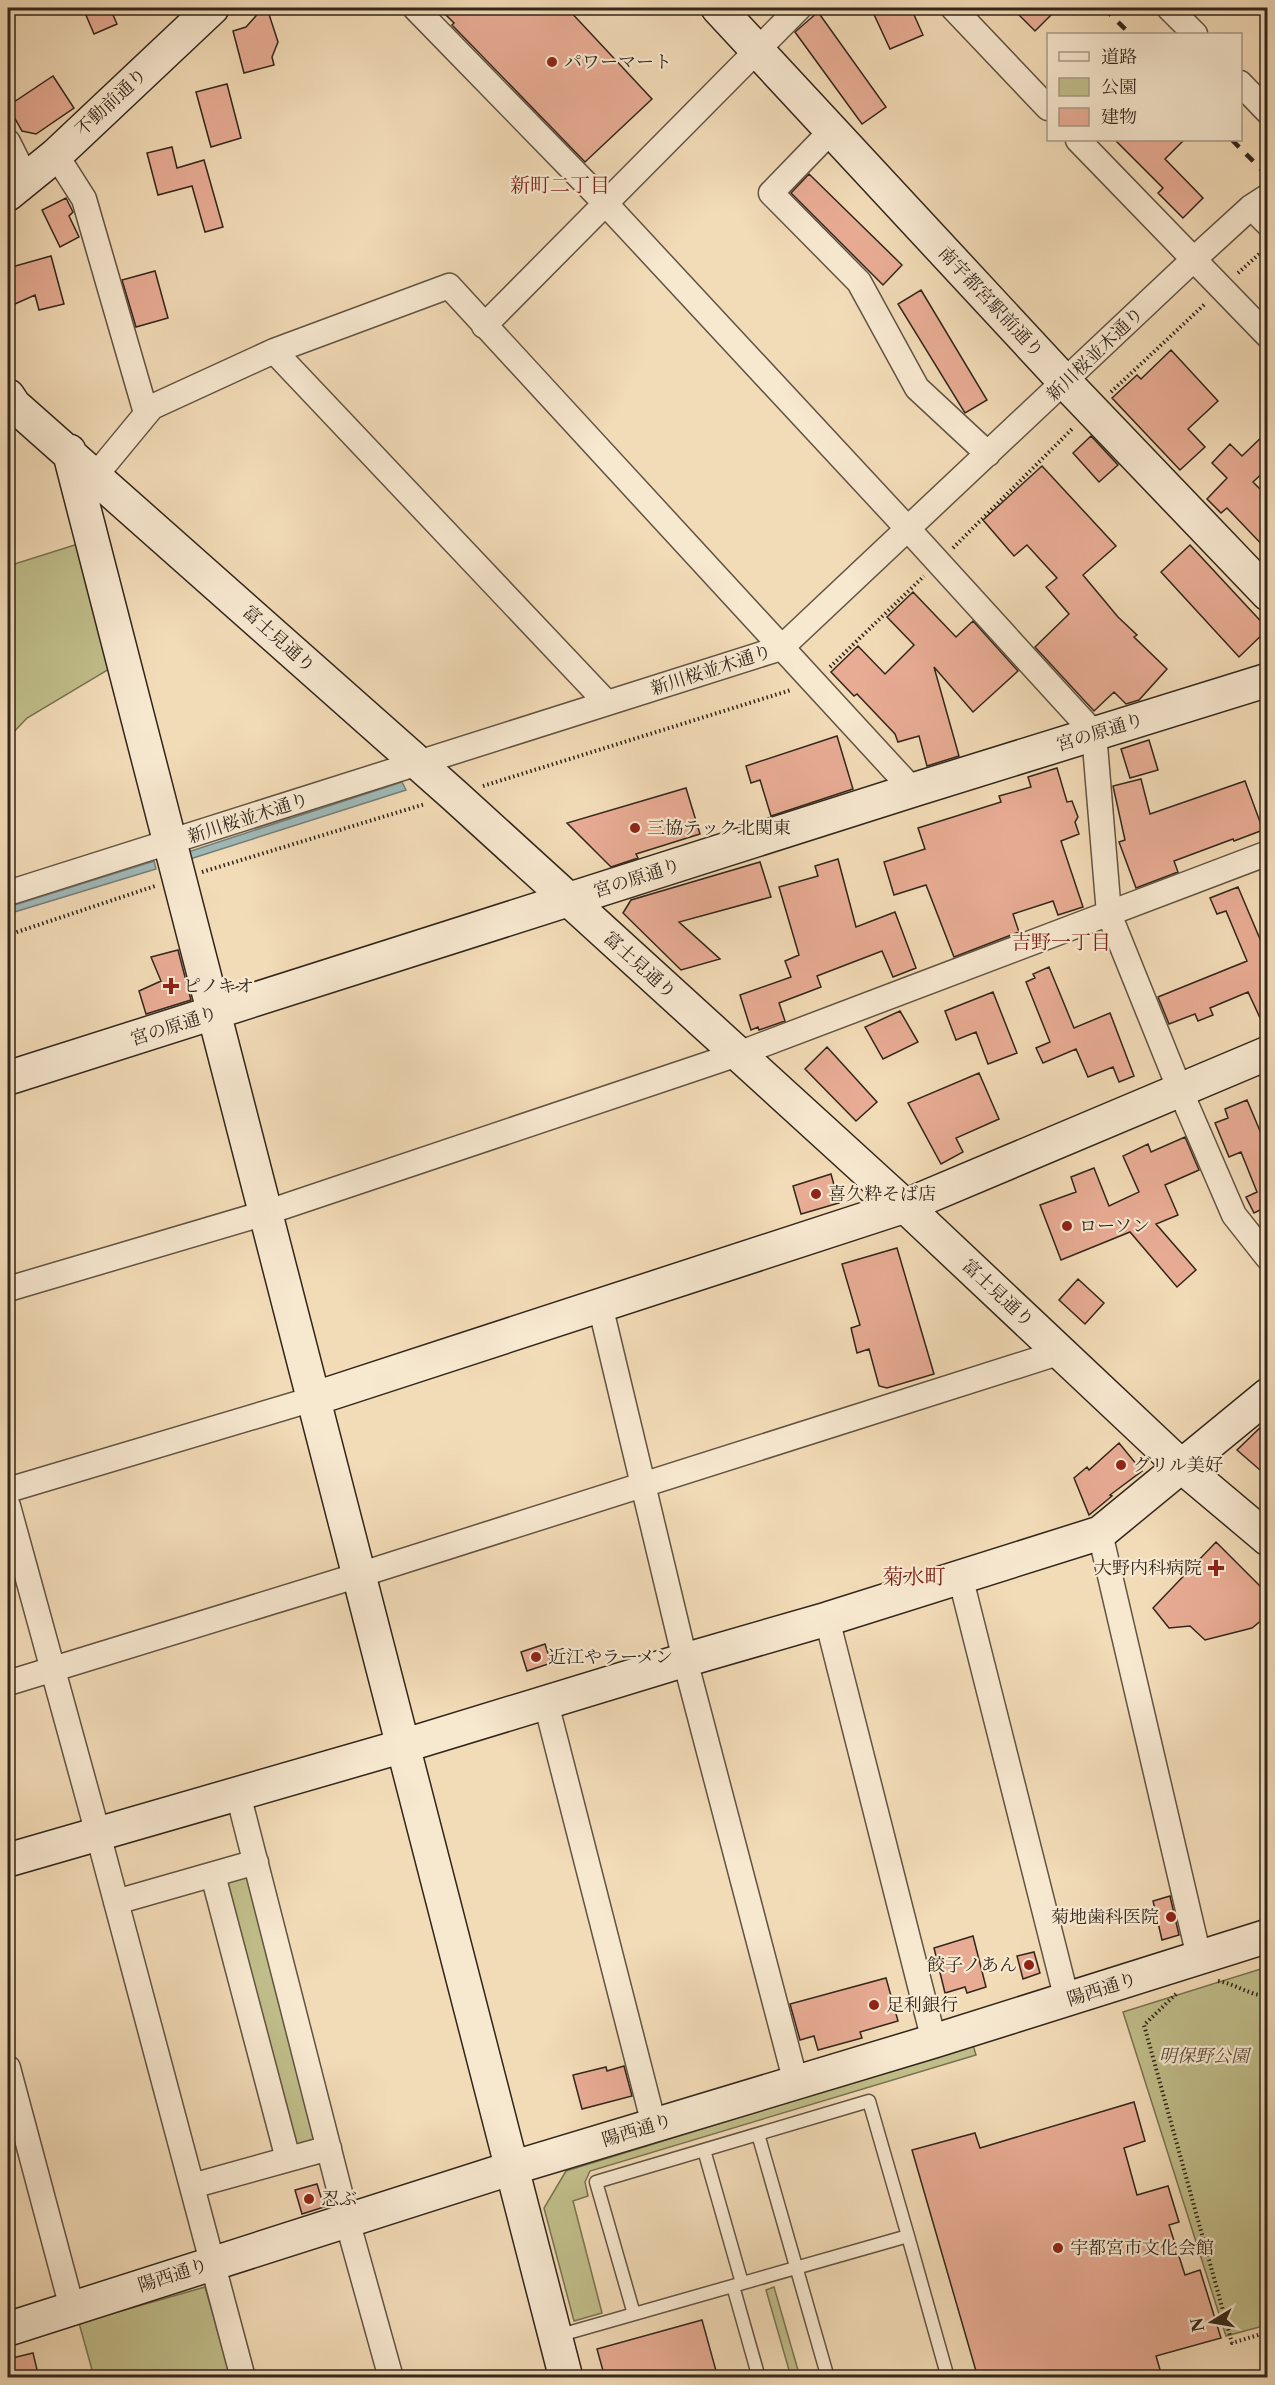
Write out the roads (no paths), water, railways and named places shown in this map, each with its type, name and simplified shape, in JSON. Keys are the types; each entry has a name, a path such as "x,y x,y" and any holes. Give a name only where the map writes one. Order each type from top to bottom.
{"street":[{"name":"不動前通り","path":"17,187 56,154 212,8"},
{"path":"415,8 605,203 1094,733 1109,914 1180,1090 1234,1215 1268,1258"},
{"name":"南宇都宮駅前通り","path":"718,8 1065,382 1268,594"},
{"path":"484,326 800,8"},
{"path":"953,8 1047,107"},
{"path":"1169,8 1194,33"},
{"path":"1242,85 1268,112"},
{"path":"831,131 771,193 860,282 916,388 988,454"},
{"path":"8,141 17,187"},
{"path":"1079,141 1268,336"},
{"path":"56,154 84,199 147,414"},
{"name":"新川桜並木通り","path":"8,893 781,648 1193,260 1262,209"},
{"path":"95,476 152,407 274,351 449,286 913,790"},
{"path":"274,351 607,703"},
{"name":"富士見通り","path":"10,402 69,451 417,762 905,1206 1180,1466 1268,1539"},
{"path":"69,451 566,2378"},
{"name":"宮の原通り","path":"8,1078 913,790 1268,681"},
{"path":"8,1289 265,1213 738,1054 1268,854"},
{"path":"8,1490 313,1399 905,1206 1268,1053"},
{"path":"600,1305 685,1660 796,2083"},
{"path":"8,1683 359,1575 1061,1352"},
{"path":"8,1860 403,1746 827,1619 1100,1533 1268,1395"},
{"path":"8,1506 243,2378"},
{"path":"1100,1533 1204,1968"},
{"path":"960,1576 1067,2000"},
{"path":"827,1619 934,2041"},
{"path":"546,1703 654,2125"},
{"path":"238,1794 347,2220 391,2378"},
{"path":"116,1902 256,1862"},
{"path":"213,1875 288,2159"},
{"name":"陽西通り","path":"8,2329 512,2168 1067,2000 1204,1968 1268,1936"},
{"path":"8,2068 72,2308"},
{"path":"192,2186 329,2148"}],"lane":[{"path":"634,2314 596,2182 869,2101 948,2378"},
{"path":"758,2134 828,2378"},
{"path":"704,2150 759,2378"},
{"path":"556,2337 908,2236"}],"water":[{"path":"402,782 406,790 190,859 188,852"},
{"path":"154,861 156,869 8,914 8,907"}],"railway":[{"path":"1104,8 1129,33"},
{"path":"1233,141 1268,176"}],"place":[{"name":"パワーマート","path":"552,62"},
{"name":"三協テック北関東","path":"635,828"},
{"name":"ピノキオ","path":"171,986"},
{"name":"喜久粋そば店","path":"816,1194"},
{"name":"ローソン","path":"1067,1226"},
{"name":"グリル美好","path":"1121,1465"},
{"name":"大野内科病院","path":"1216,1568"},
{"name":"近江やラーメン","path":"536,1657"},
{"name":"菊地歯科医院","path":"1171,1917"},
{"name":"餃子ノあん","path":"1029,1965"},
{"name":"足利銀行","path":"874,2005"},
{"name":"忍ぶ","path":"309,2199"},
{"name":"宇都宮市文化会館","path":"1058,2248"}],"district":[{"name":"新町二丁目","path":"560,185"},
{"name":"吉野一丁目","path":"1061,942"},
{"name":"菊水町","path":"914,1577"}],"park label":[{"name":"明保野公園","path":"1204,2056"}]}
